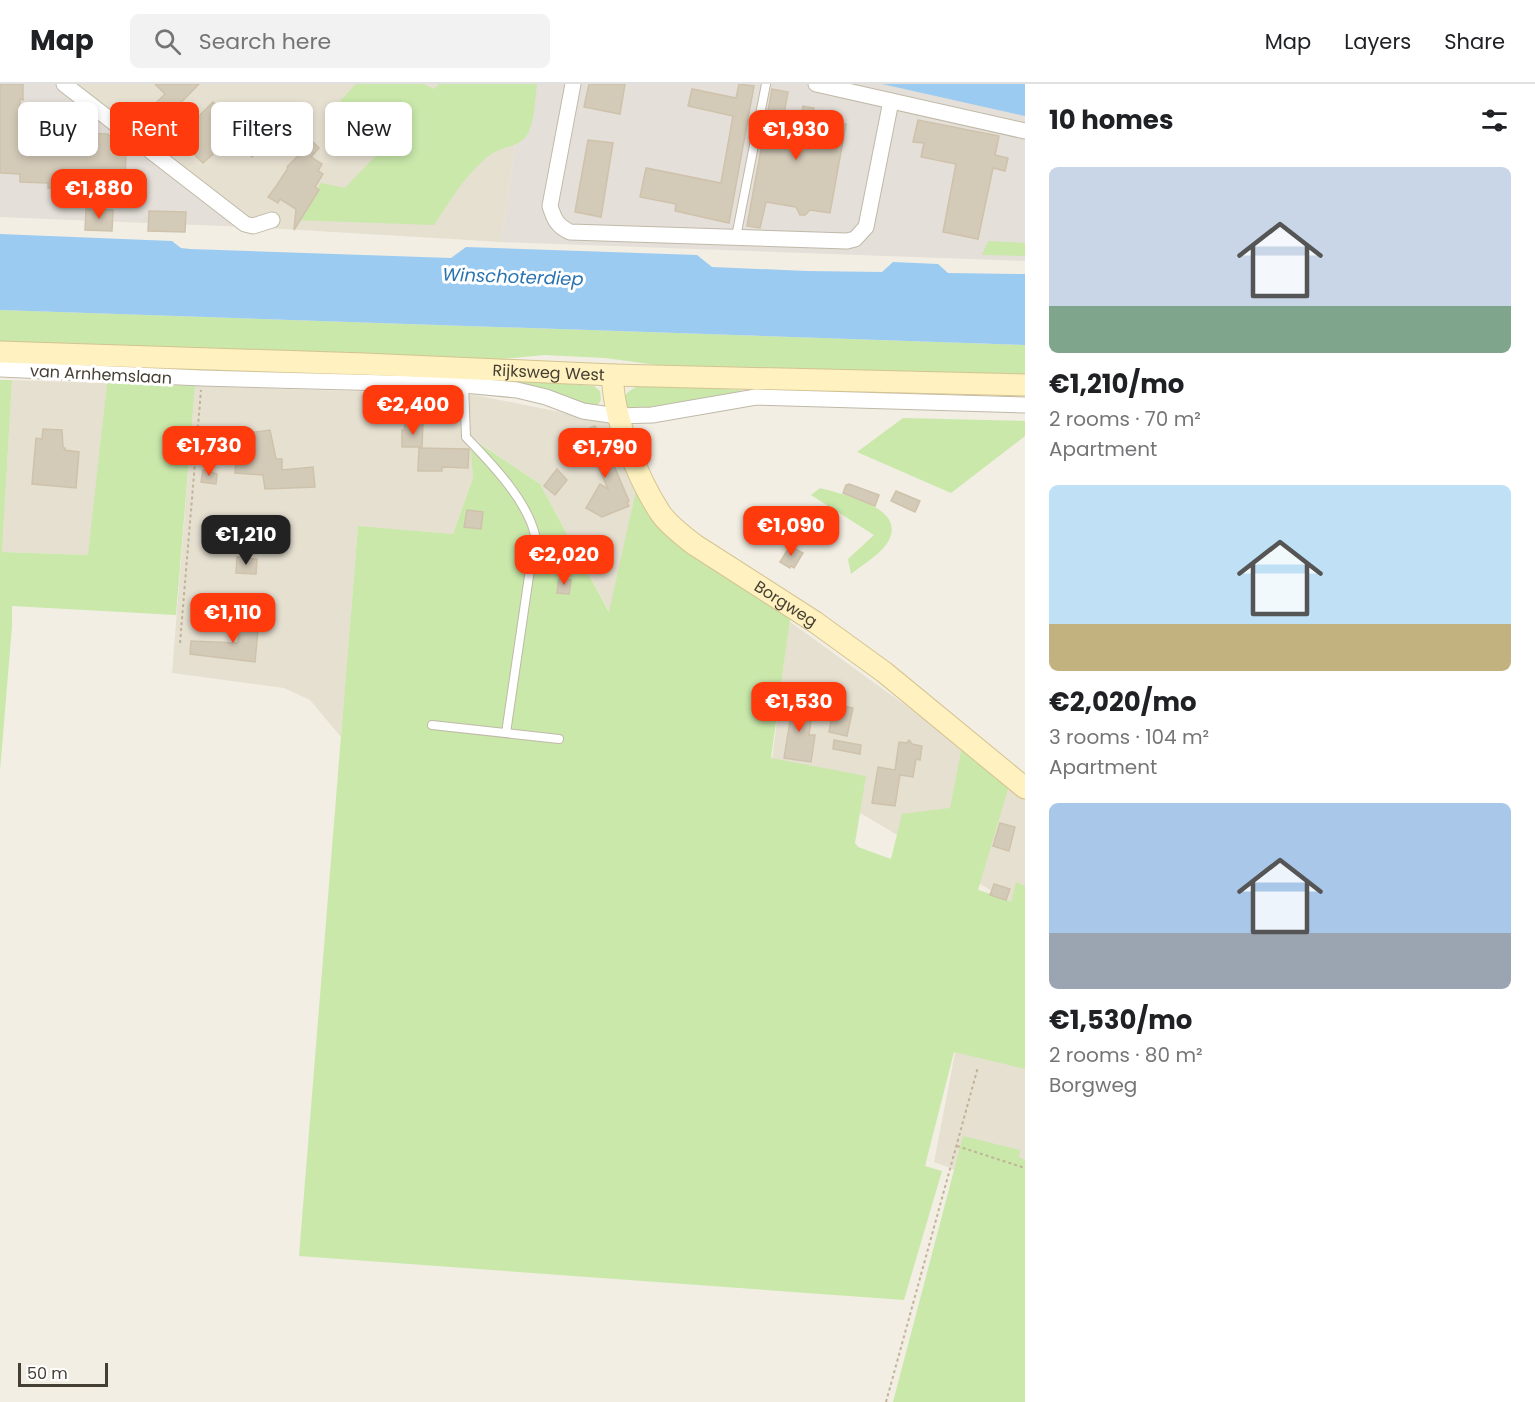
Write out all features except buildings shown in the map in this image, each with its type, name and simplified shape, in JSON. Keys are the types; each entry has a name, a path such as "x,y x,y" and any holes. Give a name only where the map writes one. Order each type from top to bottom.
{"main road":[{"name":"Rijksweg West","path":"0,352 376,364 613,375 1025,386"},
{"name":"Borgweg","path":"613,375 612,391 617,416 632,454 655,503 677,531 815,622 884,672 1025,788"}],"street":[{"path":"64,84 245,224 253,226 272,220"},
{"path":"573,84 550,206 553,217 560,227 570,232 855,240 866,227 891,101"},
{"path":"816,84 1025,131"},
{"name":"van Arnhemslaan","path":"0,369 464,386 518,390 546,397 583,411 617,416"},
{"path":"617,416 652,415 756,398 1025,405"}],"lane":[{"path":"736,237 766,84"},
{"path":"464,386 466,437 497,469 532,521 535,534 506,733"},
{"path":"432,725 560,739"}],"path":[{"path":"180,643 202,378"},
{"path":"886,1402 978,1067"},
{"path":"957,1146 1025,1168"}],"shaded area":[{"path":"0,84 57,84 81,102 18,102 18,156 98,156 98,115 110,124 110,156 153,156 248,227 0,217"},
{"path":"57,84 524,84 501,242 248,227 153,156 199,156 199,102 110,102 110,124 98,115 98,102 81,102"},
{"path":"524,84 1025,84 1025,261 501,242"},
{"path":"12,380 107,383 89,555 2,552"},
{"path":"195,386 475,395 610,422 636,490 610,613 540,484 471,437 473,478 453,534 358,527 341,737 310,700 284,688 172,673"},
{"path":"789,621 1025,792 1025,1196 934,1162 955,1053 999,895 772,761"}],"green space":[{"path":"356,84 423,84 434,89 439,84 537,84 533,117 527,135 515,145 495,152 482,162 459,187 434,225 294,220 321,183 345,188 375,156 412,156 412,102 340,101"},
{"path":"988,241 1025,243 1025,256 982,255"},
{"path":"0,310 1025,345 1025,378 657,365 605,358 544,355 492,360 0,343"},
{"path":"504,379 594,386 600,391 601,400 597,406 588,405 498,381"},
{"path":"0,380 12,380 2,552 88,555 107,383 195,386 176,615 12,606 0,771"},
{"path":"645,384 745,392 629,410 623,403 626,395 631,390"},
{"path":"903,418 1025,421 1025,436 951,493 857,452"},
{"path":"470,437 540,484 609,612 636,490 709,564 790,619 771,758 866,776 855,843 858,847 891,859 902,814 950,808 962,747 1009,786 978,890 1011,902 1016,882 1025,886 1025,1069 954,1052 925,1166 942,1171 904,1300 299,1256 358,526 453,534 473,478"},
{"path":"820,488 868,503 888,518 892,528 886,545 851,574 848,559 874,535 811,495"},
{"path":"963,1136 1020,1150 1019,1157 1025,1160 1025,1402 893,1402"}],"water":[{"path":"882,84 1025,84 1025,116"},
{"name":"Winschoterdiep","path":"0,234 172,241 181,248 190,249 451,258 466,247 697,255 712,267 807,271 882,272 893,262 938,264 948,273 1025,274 1025,345 0,310"}]}
